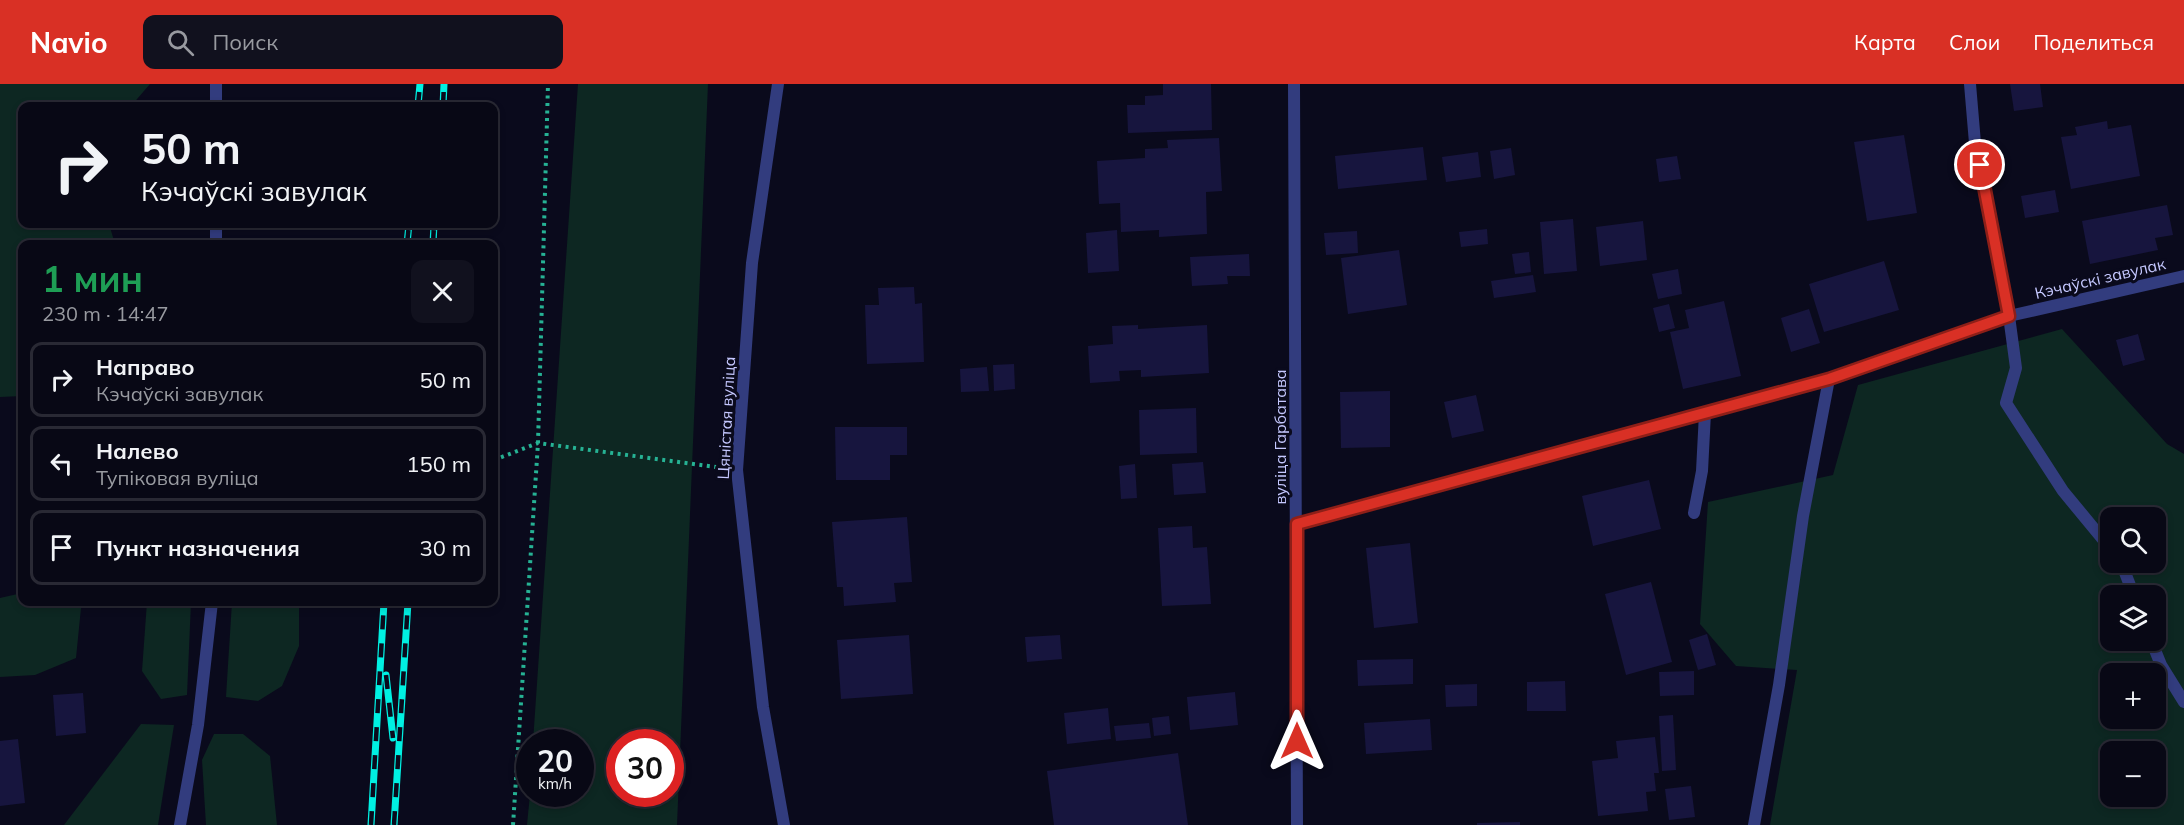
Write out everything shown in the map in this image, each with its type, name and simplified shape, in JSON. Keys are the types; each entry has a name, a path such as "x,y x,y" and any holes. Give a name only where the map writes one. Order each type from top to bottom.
{"street":[{"path":"216,84 216,102"},
{"name":"Цяністая вуліца","path":"778,84 752,263 737,470 763,706 784,825"},
{"name":"вуліца Гарбатава","path":"1294,84 1297,825"},
{"path":"1970,84 1975,143 2009,316 2016,368 2006,403 2063,491 2100,536"},
{"name":"Кэчаўскі завулак","path":"1297,524 1829,379 2009,316 2184,276"},
{"path":"1754,825 1779,685 1803,516 1829,379"},
{"path":"1695,513 1702,471 1705,413"},
{"path":"180,825 198,725 212,606"},
{"path":"2155,651 2161,665 2184,702"}],"path":[{"path":"513,825 538,443 548,84"},
{"path":"498,458 538,443 737,470"}],"green space":[{"path":"0,84 150,84 134,102 18,102 18,228 110,228 114,240 18,240 18,396 0,397"},
{"path":"578,84 708,84 681,729 606,729 606,807 678,807 677,825 527,825 529,807 594,807 594,729 534,729"},
{"path":"2062,329 2167,444 2184,454 2184,825 1770,825 1797,670 1736,666 1700,624 1708,502 1833,475 1858,385"},
{"path":"18,594 18,606 78,606 81,608 76,658 35,675 0,677 0,598"},
{"path":"147,606 191,606 187,695 161,699 142,671"},
{"path":"232,606 299,606 299,646 282,686 258,701 226,697"},
{"path":"141,724 174,725 158,825 64,825"},
{"path":"214,734 243,734 270,756 277,825 206,825 202,760"}],"building":[{"path":"1163,84 1211,84 1212,130 1128,133 1127,105 1145,105 1145,96 1163,95"},
{"path":"2010,84 2040,84 2043,107 2014,111"},
{"path":"2107,121 2108,129 2131,125 2140,176 2071,189 2061,137 2077,135 2075,127"},
{"path":"1904,135 1917,213 1867,221 1854,142"},
{"path":"1219,138 1222,191 1206,192 1207,234 1159,237 1159,230 1121,232 1120,203 1099,204 1097,161 1145,158 1145,149 1168,148 1167,140"},
{"path":"1423,147 1427,180 1338,189 1335,156"},
{"path":"1511,148 1515,175 1494,179 1490,151"},
{"path":"1478,152 1481,177 1446,182 1442,157"},
{"path":"1677,156 1681,179 1659,182 1656,159"},
{"path":"2055,190 2059,212 2025,218 2021,196"},
{"path":"2167,205 2173,235 2155,238 2158,250 2090,264 2082,221"},
{"path":"1573,219 1577,271 1544,274 1540,222"},
{"path":"1643,221 1647,260 1600,266 1596,227"},
{"path":"1487,229 1488,244 1461,247 1459,232"},
{"path":"1117,230 1119,271 1088,273 1086,233"},
{"path":"1357,231 1358,253 1326,255 1324,233"},
{"path":"1399,250 1407,305 1348,314 1341,258"},
{"path":"1529,252 1531,272 1515,274 1512,254"},
{"path":"1249,254 1250,276 1227,276 1228,284 1192,286 1190,257"},
{"path":"1884,261 1899,310 1824,332 1809,284"},
{"path":"1678,269 1682,294 1658,299 1652,274"},
{"path":"1533,275 1536,292 1494,298 1491,281"},
{"path":"914,287 915,304 922,303 924,362 867,364 865,305 879,305 878,288"},
{"path":"1724,301 1741,376 1683,389 1670,332 1689,328 1685,310"},
{"path":"1669,304 1675,328 1659,332 1653,308"},
{"path":"1809,309 1820,343 1791,352 1781,318"},
{"path":"1138,325 1138,329 1207,325 1209,373 1141,377 1141,370 1119,371 1120,381 1090,383 1088,346 1113,344 1112,326"},
{"path":"2138,334 2145,360 2123,366 2116,340"},
{"path":"1014,364 1015,389 994,391 993,365"},
{"path":"987,367 989,391 961,392 960,369"},
{"path":"1390,391 1390,447 1341,448 1340,392"},
{"path":"1476,395 1484,431 1452,438 1444,402"},
{"path":"1196,408 1197,453 1140,455 1139,410"},
{"path":"835,427 907,427 907,455 890,455 890,480 836,480"},
{"path":"1203,462 1206,493 1174,495 1172,464"},
{"path":"1135,464 1137,498 1121,499 1119,466"},
{"path":"1649,480 1661,529 1593,546 1582,496"},
{"path":"907,517 912,582 894,583 896,602 844,606 843,587 837,587 832,522"},
{"path":"1192,526 1193,548 1207,547 1211,604 1162,606 1158,528"},
{"path":"1410,543 1418,623 1374,628 1366,548"},
{"path":"1651,582 1672,662 1626,675 1605,594"},
{"path":"1707,634 1716,665 1698,670 1689,640"},
{"path":"909,635 913,694 841,699 837,640"},
{"path":"1060,635 1062,659 1027,662 1025,637"},
{"path":"1413,659 1413,684 1358,686 1357,660"},
{"path":"1694,671 1694,695 1660,696 1659,672"},
{"path":"1565,681 1566,711 1527,711 1527,682"},
{"path":"1477,684 1477,706 1446,707 1445,685"},
{"path":"1235,692 1238,725 1190,730 1187,697"},
{"path":"83,693 86,733 56,736 53,695"},
{"path":"1108,708 1111,739 1067,744 1064,713"},
{"path":"1673,715 1676,770 1662,771 1659,716"},
{"path":"1169,716 1171,734 1154,736 1152,718"},
{"path":"1430,719 1432,750 1366,754 1364,723"},
{"path":"1149,723 1151,738 1116,741 1114,726"},
{"path":"1655,737 1659,773 1654,773 1656,791 1646,792 1648,811 1598,816 1592,761 1618,758 1616,741"},
{"path":"18,739 25,803 0,806 0,741"},
{"path":"1178,753 1188,825 1054,825 1047,771"},
{"path":"1691,786 1695,817 1669,820 1665,789"},
{"path":"1520,822 1520,825 1477,825 1477,823"}],"railway":[{"path":"418,102 420,84"},
{"path":"443,102 444,84"},
{"path":"407,240 409,228"},
{"path":"433,240 434,228"},
{"path":"371,825 384,606"},
{"path":"394,825 408,606"},
{"path":"386,675 393,738"}],"route":[{"path":"1297,741 1297,524 1829,379 2009,316 1980,165"}]}
